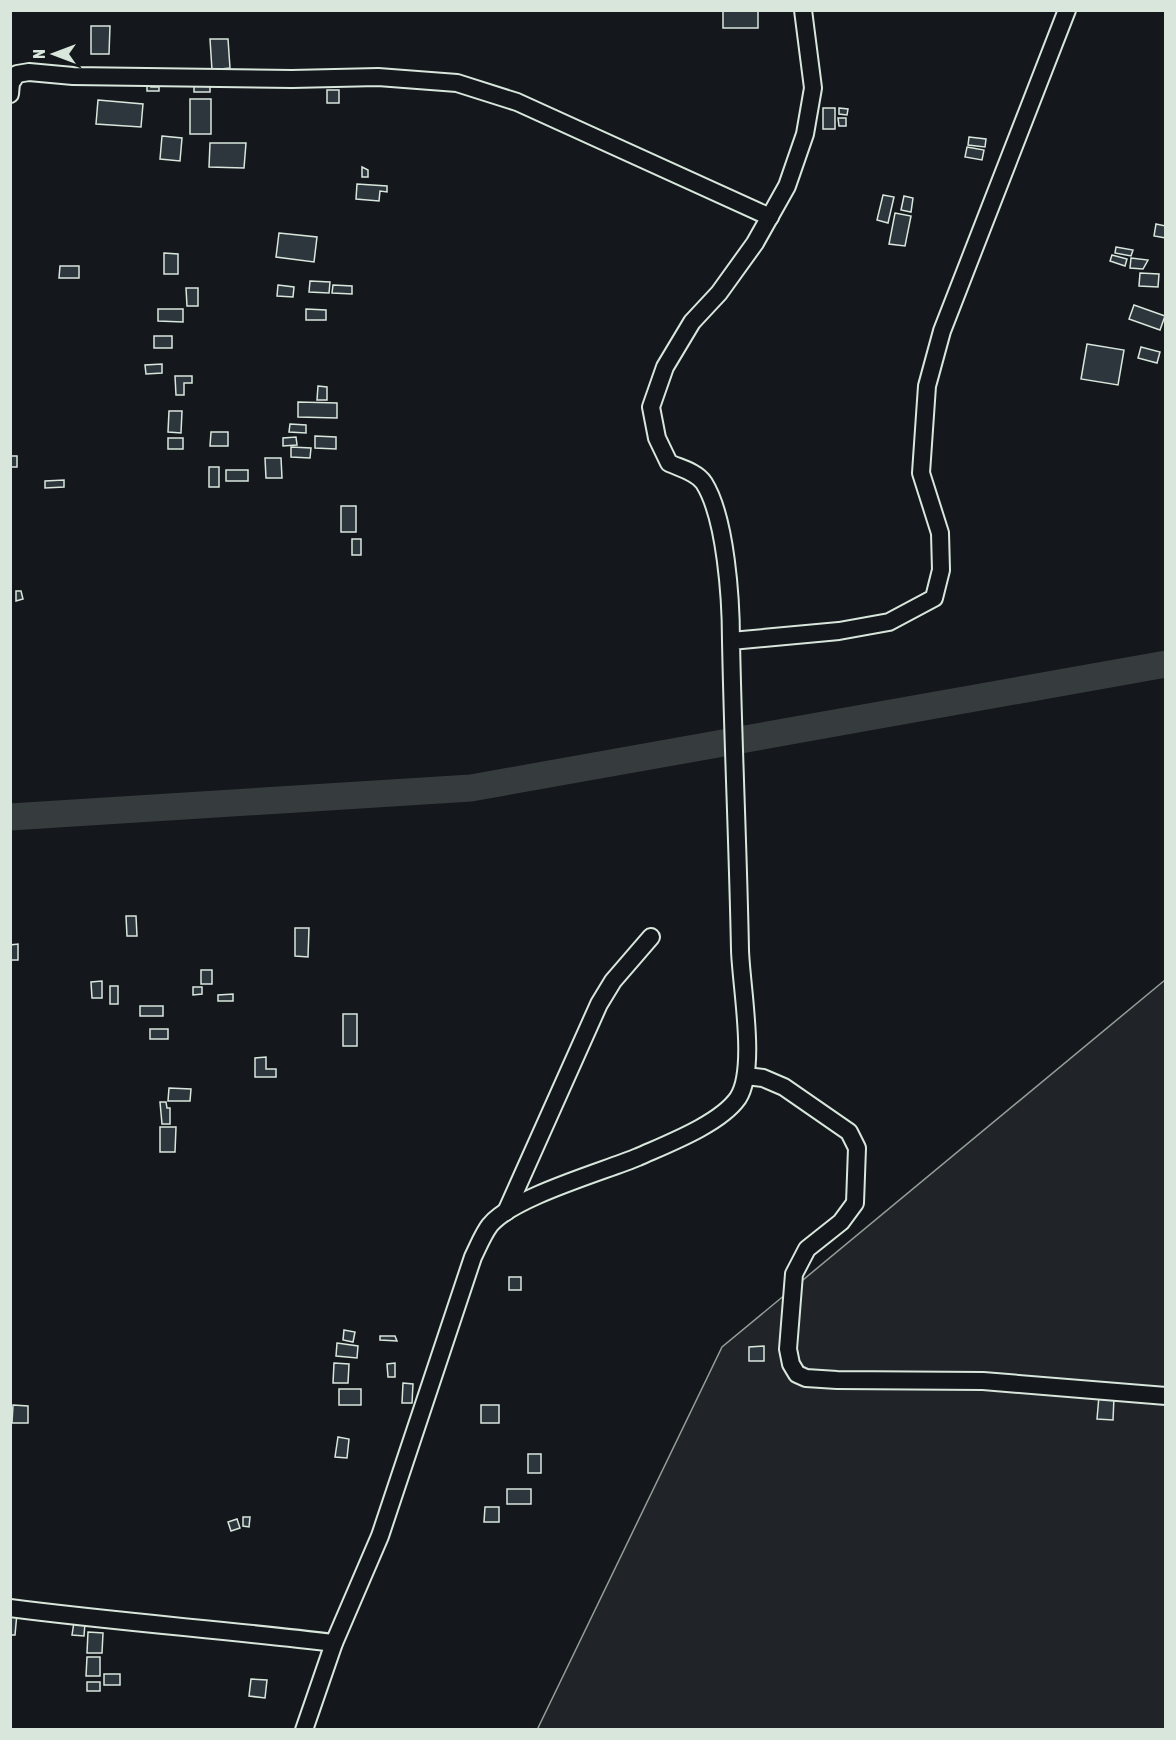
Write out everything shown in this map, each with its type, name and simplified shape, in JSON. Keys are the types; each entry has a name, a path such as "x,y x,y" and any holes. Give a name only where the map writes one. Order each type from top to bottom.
{"street":[{"path":"304,1730 334,1643 380,1536 473,1257 490,1225 521,1203 637,1157 712,1122 737,1099 746,1076 731,642 725,562 715,510 704,482 691,472 669,463 657,438 651,407 665,367 692,322 719,293 770,217 787,186 805,134 813,88 803,10"},
{"path":"731,642 839,631 889,622 933,598 941,570 940,533 921,472 927,386 942,331 1066,10"},
{"path":"10,94 11,83 17,74 29,72 73,76 282,79 378,77 457,83 517,102 770,217"},
{"path":"506,1212 599,1004 613,981 651,937"},
{"path":"746,1076 763,1078 784,1087 849,1132 857,1148 855,1203 841,1222 807,1250 794,1274 788,1349 797,1374 806,1378 837,1380 983,1381 1166,1396"},
{"path":"10,1608 127,1624 213,1629 334,1643"}],"shaded area":[{"path":"1165,980 1165,1729 537,1730 722,1347"}],"building":[{"path":"723,10 758,10 758,28 723,28"},
{"path":"91,26 110,26 109,54 91,54"},
{"path":"210,39 228,39 230,68 212,70"},
{"path":"147,84 151,84 151,87 159,87 159,91 147,91"},
{"path":"194,84 210,84 210,92 194,92"},
{"path":"327,90 339,90 339,103 327,103"},
{"path":"190,99 211,99 211,134 190,134"},
{"path":"98,100 143,104 141,127 96,124"},
{"path":"823,108 835,108 835,129 823,129"},
{"path":"839,108 848,109 847,115 839,114"},
{"path":"838,118 846,118 846,126 839,126"},
{"path":"162,136 182,138 180,161 160,159"},
{"path":"969,137 986,139 985,147 968,145"},
{"path":"210,143 246,143 244,168 209,167"},
{"path":"967,147 984,150 982,160 965,157"},
{"path":"362,167 368,170 368,177 362,177"},
{"path":"357,184 387,186 387,192 380,191 379,201 356,199"},
{"path":"883,195 894,197 888,223 877,220"},
{"path":"904,196 913,198 911,212 901,210"},
{"path":"895,213 911,216 905,246 889,244"},
{"path":"1156,224 1166,226 1166,238 1154,236"},
{"path":"279,233 317,237 314,262 276,257"},
{"path":"1116,247 1133,250 1131,256 1115,253"},
{"path":"164,253 178,254 178,274 164,274"},
{"path":"1112,255 1127,259 1125,266 1110,261"},
{"path":"1131,258 1148,260 1143,269 1130,268"},
{"path":"60,266 79,266 79,278 59,278"},
{"path":"1140,273 1159,274 1158,287 1139,286"},
{"path":"310,281 330,282 329,293 309,292"},
{"path":"278,285 294,287 293,297 277,296"},
{"path":"333,285 352,286 352,294 332,293"},
{"path":"186,288 198,288 198,306 187,306"},
{"path":"1134,305 1165,316 1160,330 1129,319"},
{"path":"158,309 183,309 183,322 158,321"},
{"path":"306,309 326,310 326,320 306,320"},
{"path":"154,336 172,336 172,348 154,348"},
{"path":"1087,344 1124,350 1118,385 1081,379"},
{"path":"1141,347 1160,352 1157,363 1138,358"},
{"path":"162,364 162,373 146,374 145,365"},
{"path":"175,376 192,376 192,383 184,383 184,395 176,395"},
{"path":"318,386 327,387 327,400 317,400"},
{"path":"298,402 337,403 337,418 298,417"},
{"path":"169,411 182,411 181,433 168,432"},
{"path":"290,424 306,425 306,433 289,432"},
{"path":"211,432 228,432 228,446 210,446"},
{"path":"315,436 336,437 336,449 315,448"},
{"path":"296,437 297,445 283,446 283,438"},
{"path":"168,438 183,438 183,449 168,449"},
{"path":"291,447 311,448 310,458 291,457"},
{"path":"10,456 17,456 17,467 10,467"},
{"path":"265,458 281,458 282,478 266,478"},
{"path":"209,467 219,467 219,487 209,487"},
{"path":"226,470 248,470 248,481 226,481"},
{"path":"64,480 64,487 45,488 45,481"},
{"path":"341,506 356,506 356,532 341,532"},
{"path":"352,539 361,539 361,555 352,555"},
{"path":"16,591 21,591 23,599 16,601"},
{"path":"126,916 136,916 137,936 127,936"},
{"path":"295,928 309,928 308,957 295,956"},
{"path":"18,944 18,960 10,960 10,945"},
{"path":"201,970 212,970 212,984 201,984"},
{"path":"102,981 102,998 92,998 91,982"},
{"path":"110,986 118,986 118,1004 110,1004"},
{"path":"193,987 202,987 202,994 193,995"},
{"path":"233,994 233,1001 218,1001 218,995"},
{"path":"140,1006 163,1006 163,1016 140,1016"},
{"path":"343,1014 357,1014 357,1046 343,1046"},
{"path":"150,1029 168,1029 168,1039 150,1039"},
{"path":"266,1057 266,1069 276,1069 276,1077 255,1077 255,1058"},
{"path":"169,1088 191,1089 190,1101 168,1101"},
{"path":"160,1102 166,1102 167,1108 170,1108 170,1124 162,1124"},
{"path":"160,1127 176,1127 175,1152 160,1152"},
{"path":"509,1277 521,1277 521,1290 509,1290"},
{"path":"344,1330 355,1332 353,1342 343,1340"},
{"path":"380,1336 395,1336 397,1341 380,1340"},
{"path":"337,1343 358,1346 357,1358 336,1356"},
{"path":"764,1346 764,1361 749,1361 749,1347"},
{"path":"334,1363 349,1364 348,1383 333,1383"},
{"path":"395,1363 395,1377 388,1377 387,1364"},
{"path":"403,1383 413,1384 412,1403 402,1403"},
{"path":"339,1389 361,1389 361,1405 339,1405"},
{"path":"1099,1396 1114,1397 1113,1420 1097,1419"},
{"path":"13,1405 28,1406 28,1423 12,1423"},
{"path":"481,1405 499,1405 499,1423 481,1423"},
{"path":"338,1437 349,1439 347,1458 335,1457"},
{"path":"528,1454 541,1454 541,1473 528,1473"},
{"path":"507,1489 531,1489 531,1504 507,1504"},
{"path":"485,1507 499,1507 499,1522 484,1522"},
{"path":"243,1517 250,1517 249,1527 243,1526"},
{"path":"237,1519 240,1528 231,1531 228,1522"},
{"path":"10,1612 17,1613 15,1635 10,1635"},
{"path":"74,1622 85,1623 84,1636 72,1635"},
{"path":"88,1632 103,1633 102,1653 87,1653"},
{"path":"87,1657 100,1657 100,1676 86,1676"},
{"path":"104,1674 120,1674 120,1685 104,1685"},
{"path":"251,1679 267,1680 265,1698 249,1696"},
{"path":"87,1682 100,1682 100,1691 87,1691"}],"waterway":[{"path":"10,817 471,788 1166,664"}]}
